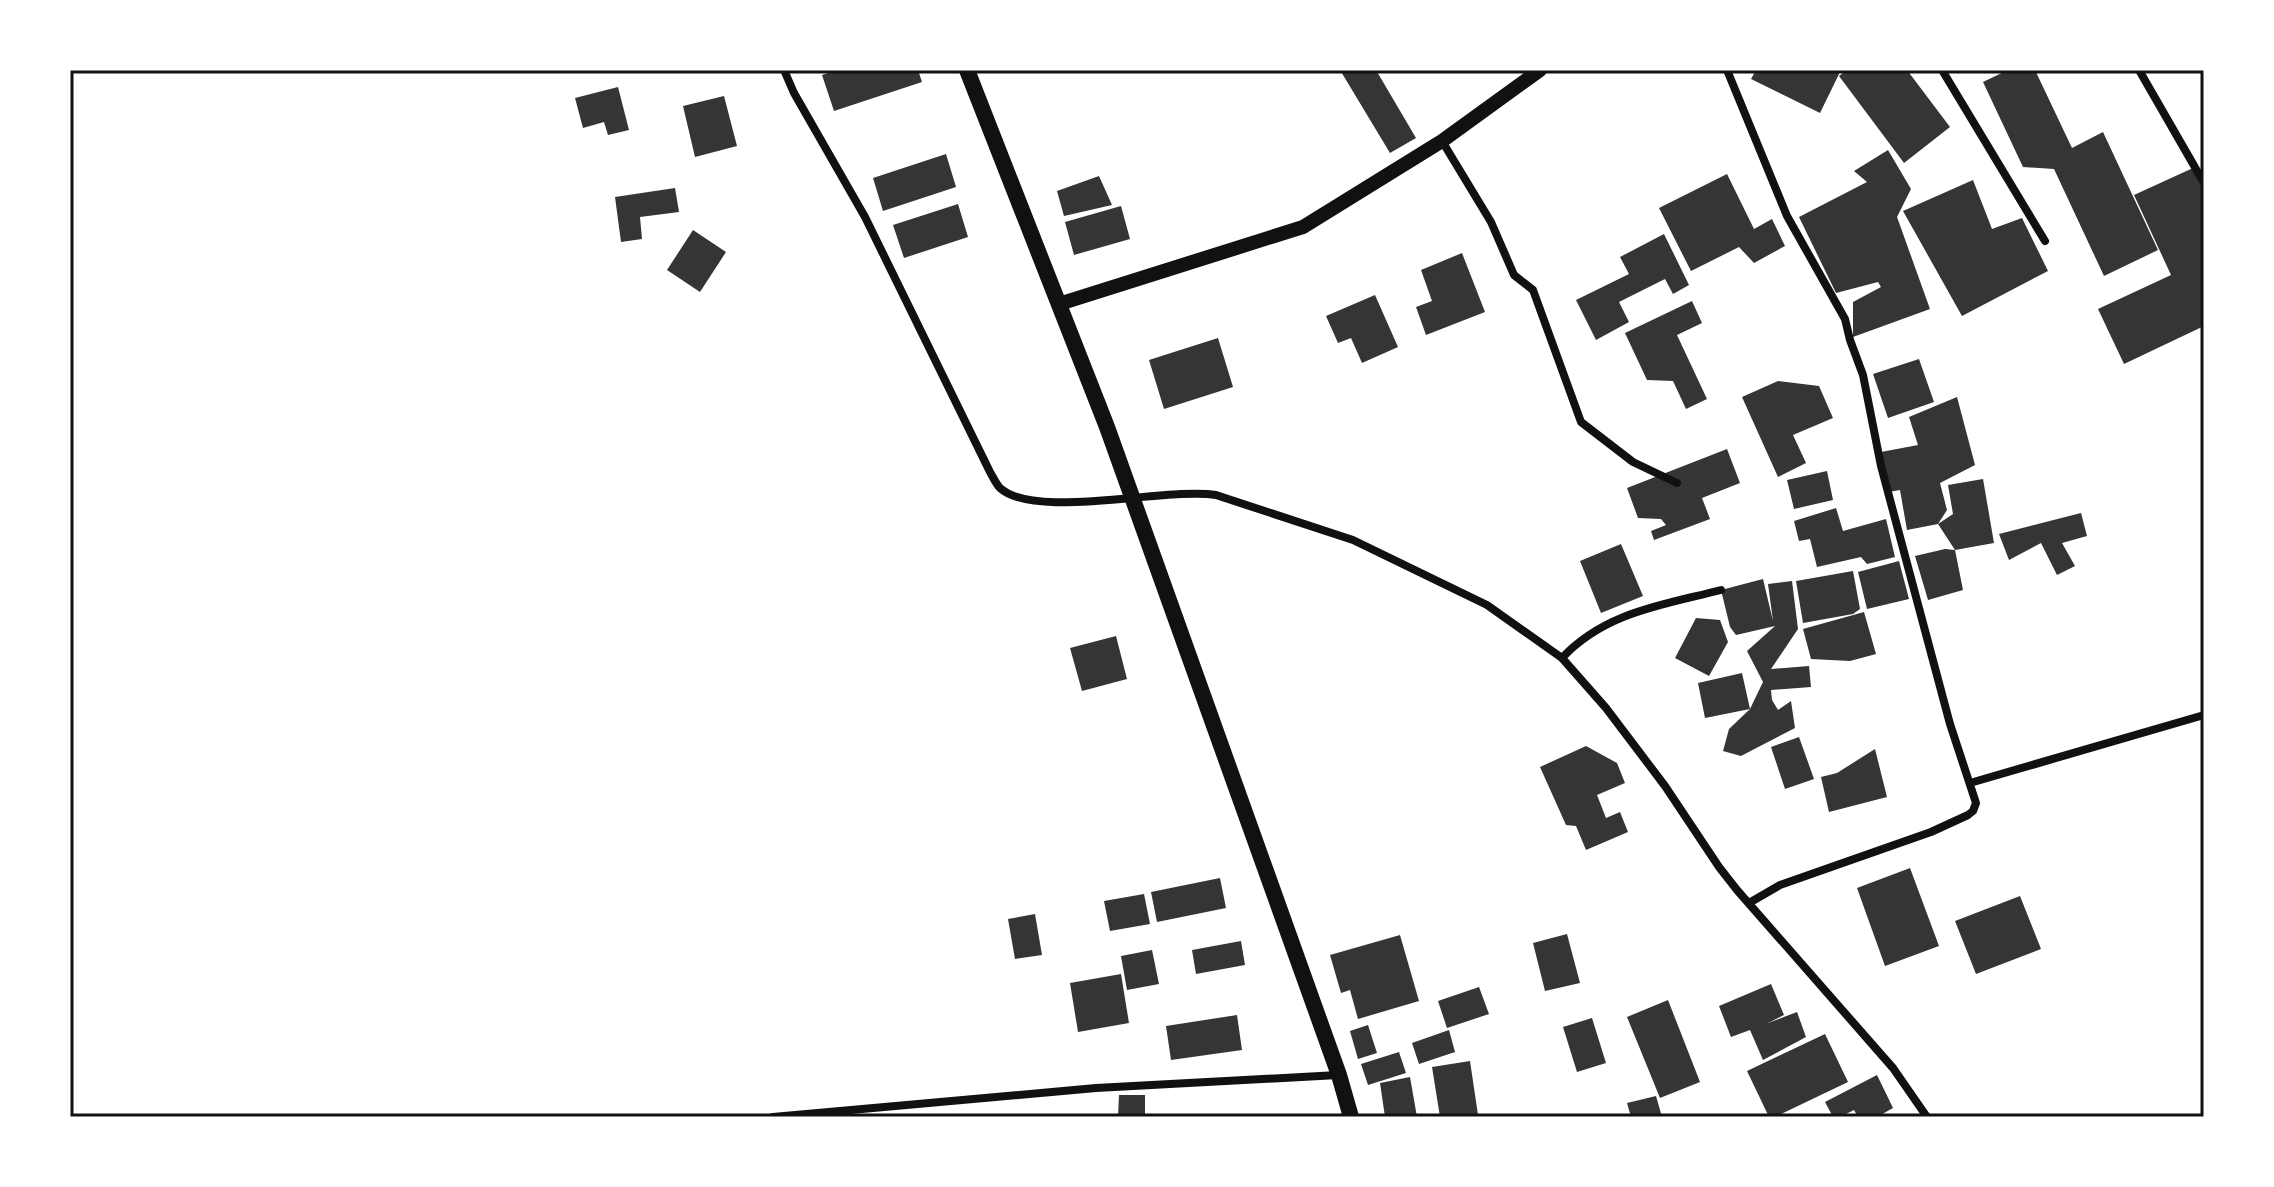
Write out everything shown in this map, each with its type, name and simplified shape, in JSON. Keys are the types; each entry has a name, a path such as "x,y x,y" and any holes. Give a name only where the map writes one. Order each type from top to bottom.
{"main road":[{"path":"967,70 1127,481 1339,1075 1351,1117"}],"street":[{"path":"784,70 865,217 990,472 1001,488 1015,496 1049,501 1099,501 1198,492 1216,495 1353,540 1487,605 1562,658 1606,708 1665,786 1719,867 1752,901 1893,1068 1927,1117"},
{"path":"1059,304 1303,227 1442,141 1540,70"},
{"path":"1727,70 1787,216 1845,319 1863,375 1881,466 1946,709 1976,803 1968,815 1931,832 1780,885 1752,901"},
{"path":"1942,70 2045,241"},
{"path":"2139,70 2204,183"},
{"path":"1442,141 1491,222 1514,275 1533,290 1581,422 1633,462 1677,483"},
{"path":"1562,658 1577,642 1625,615 1721,590"},
{"path":"1970,783 2204,715"},
{"path":"773,1117 1096,1088 1339,1075"}],"building":[{"path":"837,70 918,70 922,82 834,111 822,75"},
{"path":"1340,70 1376,70 1416,138 1390,153"},
{"path":"1756,70 1841,70 1820,113 1751,79"},
{"path":"1847,70 1907,70 1950,127 1904,163 1839,76"},
{"path":"2008,70 2035,70 2072,148 2103,132 2158,250 2104,276 2054,169 2023,167 1983,82"},
{"path":"618,87 629,130 608,135 604,122 583,128 575,98"},
{"path":"724,96 737,146 695,157 683,106"},
{"path":"1888,150 1911,189 1897,217 1930,309 1853,337 1853,302 1881,287 1878,282 1836,293 1799,217 1867,182 1854,171"},
{"path":"946,154 956,187 883,211 873,178"},
{"path":"2193,168 2204,192 2204,326 2124,364 2098,309 2171,275 2134,195"},
{"path":"1727,174 1754,229 1772,219 1785,246 1754,263 1739,247 1691,271 1659,208"},
{"path":"1099,176 1112,205 1064,216 1057,191"},
{"path":"1973,180 1992,229 2022,218 2048,271 1962,316 1903,211"},
{"path":"675,188 679,212 640,217 642,239 621,242 615,197"},
{"path":"958,204 968,237 904,258 893,225"},
{"path":"1121,206 1130,239 1074,255 1065,222"},
{"path":"693,230 726,252 700,292 667,270"},
{"path":"1664,234 1689,285 1673,294 1665,279 1619,302 1629,322 1596,340 1576,300 1629,274 1620,257"},
{"path":"1462,253 1485,312 1426,335 1416,307 1432,301 1421,270"},
{"path":"1375,295 1398,347 1362,363 1351,338 1338,343 1326,316"},
{"path":"1692,301 1702,323 1677,335 1707,399 1686,409 1673,381 1647,380 1625,333"},
{"path":"1218,338 1233,387 1164,409 1149,360"},
{"path":"1919,359 1934,402 1888,418 1873,374"},
{"path":"1778,381 1819,386 1833,418 1793,435 1806,463 1778,477 1742,397"},
{"path":"1957,397 1975,465 1940,483 1947,510 1938,524 1907,530 1900,490 1889,492 1881,452 1918,445 1909,417"},
{"path":"1727,449 1740,483 1702,498 1710,519 1654,540 1651,531 1666,525 1661,519 1638,518 1627,488"},
{"path":"1827,471 1833,500 1794,509 1787,480"},
{"path":"1983,479 1994,543 1955,550 1938,524 1953,514 1948,485"},
{"path":"1836,508 1843,531 1886,519 1895,557 1867,564 1861,557 1817,567 1810,539 1799,541 1794,521"},
{"path":"2081,513 2087,536 2062,543 2075,566 2057,575 2041,543 2009,560 1999,534"},
{"path":"1621,544 1643,596 1601,613 1580,561"},
{"path":"1945,549 1955,550 1963,590 1928,600 1915,556"},
{"path":"1899,561 1909,599 1867,609 1858,572"},
{"path":"1853,571 1860,609 1853,614 1803,623 1796,581"},
{"path":"1763,579 1773,621 1768,584 1792,581 1798,629 1771,669 1809,666 1811,687 1771,690 1778,710 1791,701 1795,728 1741,756 1723,751 1729,729 1750,709 1763,682 1747,651 1775,626 1736,635 1730,627 1721,590"},
{"path":"1864,612 1876,654 1850,661 1811,659 1803,629"},
{"path":"1696,618 1720,620 1728,642 1709,676 1675,658"},
{"path":"1116,636 1127,679 1082,691 1070,648"},
{"path":"1742,673 1750,709 1705,718 1698,683"},
{"path":"1799,737 1814,779 1785,789 1771,747"},
{"path":"1586,746 1617,763 1625,783 1597,795 1606,818 1620,812 1628,832 1586,850 1576,826 1566,825 1540,767"},
{"path":"1875,749 1887,797 1829,812 1821,777 1837,773"},
{"path":"1910,868 1939,946 1885,966 1857,888"},
{"path":"1220,878 1226,908 1157,922 1151,892"},
{"path":"1144,894 1150,924 1110,931 1104,901"},
{"path":"2020,896 2041,949 1976,974 1955,921"},
{"path":"1035,914 1042,955 1015,959 1008,919"},
{"path":"1567,934 1580,983 1545,991 1533,943"},
{"path":"1400,935 1419,1001 1358,1019 1350,990 1341,993 1330,955"},
{"path":"1241,941 1245,965 1196,974 1192,950"},
{"path":"1152,950 1159,984 1127,990 1121,956"},
{"path":"1121,974 1129,1023 1078,1032 1070,983"},
{"path":"1771,984 1784,1015 1768,1023 1797,1012 1806,1037 1763,1060 1750,1030 1731,1037 1719,1006"},
{"path":"1479,987 1489,1014 1447,1028 1438,1001"},
{"path":"1668,1000 1700,1082 1660,1098 1627,1017"},
{"path":"1237,1015 1242,1050 1171,1060 1166,1026"},
{"path":"1592,1018 1606,1063 1577,1072 1563,1027"},
{"path":"1368,1025 1377,1053 1358,1059 1350,1031"},
{"path":"1449,1030 1455,1052 1419,1064 1412,1043"},
{"path":"1825,1034 1848,1082 1775,1117 1769,1117 1747,1071"},
{"path":"1399,1052 1406,1073 1368,1085 1361,1064"},
{"path":"1470,1061 1478,1115 1440,1117 1432,1067"},
{"path":"1877,1075 1893,1108 1877,1117 1858,1117 1854,1110 1833,1117 1825,1102"},
{"path":"1410,1077 1417,1117 1385,1117 1380,1083"},
{"path":"1119,1095 1145,1095 1145,1117 1118,1117"},
{"path":"1656,1096 1662,1117 1631,1117 1627,1103"}]}
